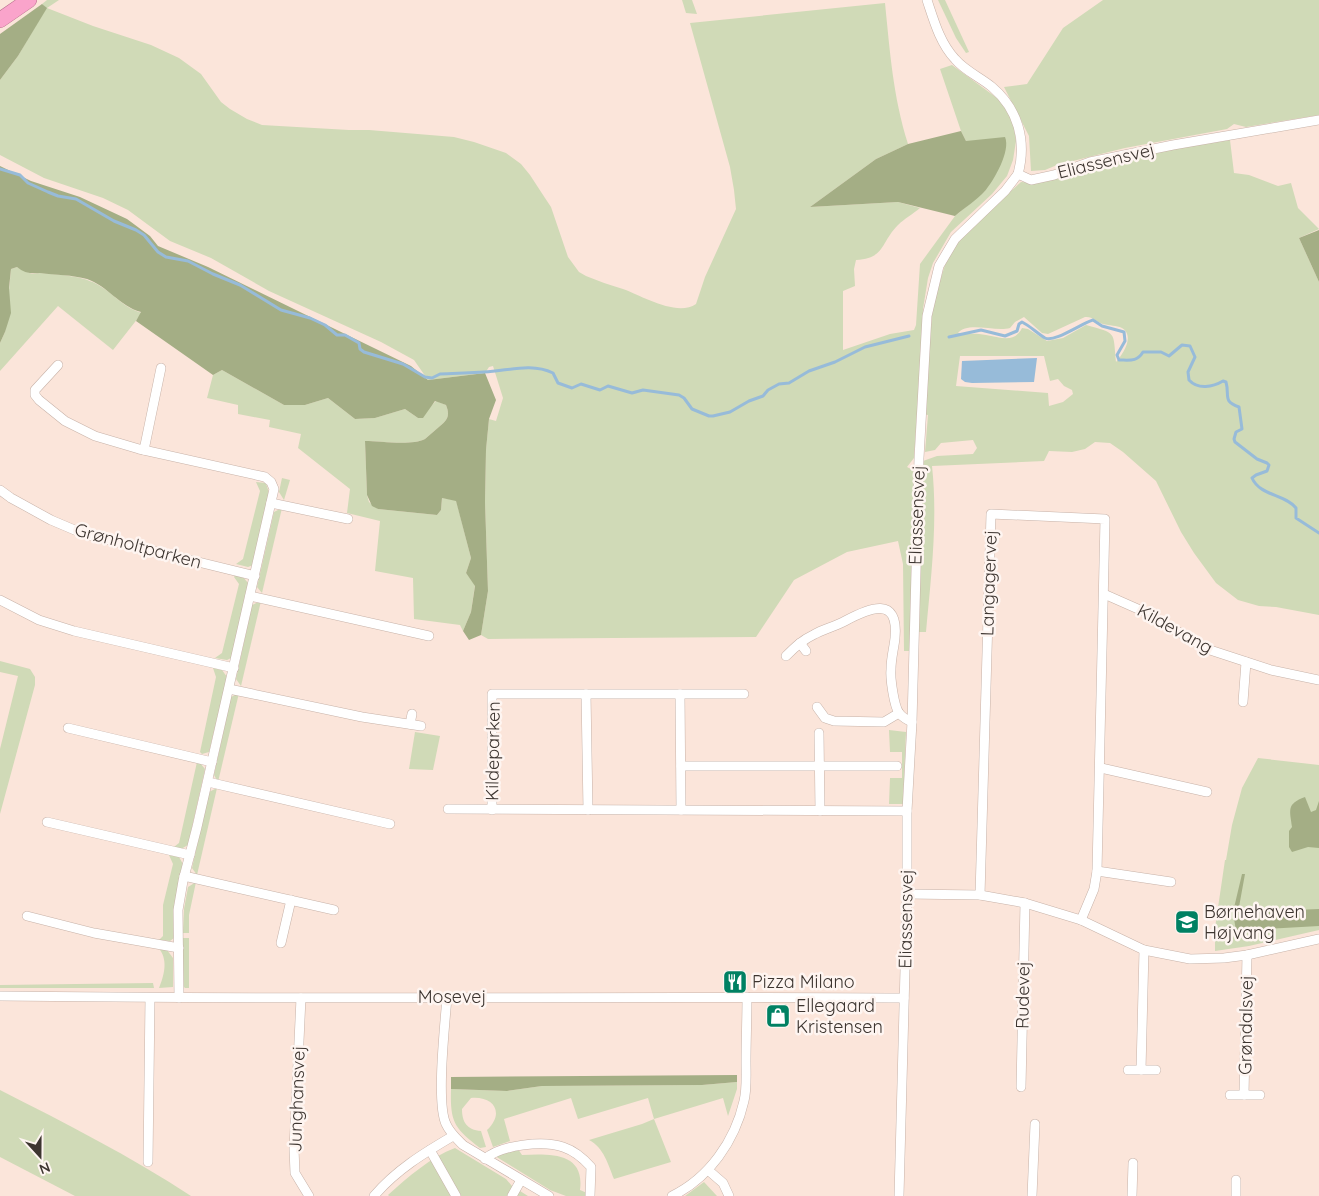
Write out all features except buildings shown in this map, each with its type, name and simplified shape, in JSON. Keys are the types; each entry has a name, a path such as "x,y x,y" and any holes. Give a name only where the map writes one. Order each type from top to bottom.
{"highway":[{"path":"0,20 29,0"}],"street":[{"path":"927,0 941,40 955,60 992,87 1012,110 1019,126 1022,142 1022,160 1018,174"},
{"name":"Eliassensvej","path":"899,1196 907,894 907,811 912,722 918,468 927,316 939,266 954,239 1005,191 1018,174 1031,180 1054,175 1090,162 1173,145 1319,120"},
{"path":"58,365 35,390 35,395 65,420 95,436 144,450 265,477 271,482 274,489 208,782 184,876 178,910 179,998"},
{"path":"144,450 162,368"},
{"name":"Grønholtparken","path":"0,490 51,520 84,534 255,576"},
{"path":"271,503 348,519"},
{"name":"Langagervej","path":"980,895 991,514 1105,519 1097,871 1094,889 1080,920"},
{"name":"Kildevang","path":"1104,594 1147,613 1207,649 1246,662 1319,680"},
{"path":"250,596 429,636"},
{"path":"0,600 39,620 74,631 234,668"},
{"path":"786,656 800,643 814,634 838,625 862,612 874,608 889,611 895,624 890,670 898,713 912,722"},
{"path":"800,643 806,651"},
{"path":"1243,702 1246,662"},
{"path":"229,689 362,717 421,726"},
{"name":"Kildeparken","path":"492,810 492,694 744,694"},
{"path":"586,694 588,810"},
{"path":"680,694 682,810"},
{"path":"817,707 825,718 834,721 884,722 898,713"},
{"path":"410,724 412,714"},
{"path":"68,728 212,762"},
{"path":"819,733 820,811"},
{"path":"681,766 897,766"},
{"path":"1100,768 1207,792"},
{"path":"208,782 390,824"},
{"name":"Kildeparken","path":"448,810 907,811"},
{"path":"47,822 190,855"},
{"path":"1097,871 1171,882"},
{"path":"184,876 334,910"},
{"name":"Grøndalsvej","path":"907,894 980,895 1024,903 1080,920 1144,950 1190,959 1247,955 1319,939"},
{"path":"281,943 291,900"},
{"name":"Rudevej","path":"1021,1087 1024,903"},
{"path":"27,916 94,933 179,948"},
{"path":"1141,1070 1144,950"},
{"name":"Grøndalsvej","path":"1244,1095 1247,955"},
{"name":"Mosevej","path":"0,996 150,998 904,998"},
{"path":"447,997 442,1072 442,1109 446,1123 453,1136 463,1145 549,1196"},
{"path":"672,1196 690,1185 708,1170 725,1148 735,1128 744,1099 747,997"},
{"path":"148,1162 150,998"},
{"name":"Junghansvej","path":"301,998 294,1149 296,1173 309,1196"},
{"path":"1128,1070 1156,1070"},
{"name":"Grøndalsvej","path":"1230,1095 1260,1095"},
{"path":"1032,1196 1035,1124"},
{"path":"374,1196 385,1183 405,1166 453,1136"},
{"path":"485,1159 492,1153 514,1147 536,1144 562,1146 575,1152 591,1167 590,1196"},
{"path":"430,1150 456,1196"},
{"path":"1132,1196 1133,1163"},
{"path":"708,1170 723,1183 729,1196"},
{"path":"512,1196 521,1180"},
{"path":"1236,1180 1236,1196"}],"green space":[{"path":"47,0 59,0 47,8 93,26 151,45 179,58 201,74 221,102 247,119 262,125 369,130 454,137 506,153 521,164 551,207 568,257 579,272 660,304 679,308 696,304 705,277 736,209 730,167 690,23 885,3 895,91 908,144 876,159 810,207 898,202 920,208 898,225 878,253 866,259 856,260 854,269 855,286 843,291 843,350 890,334 914,330 916,325 920,264 955,216 985,191 961,131 940,69 952,65 997,98 1013,120 1016,141 1013,160 1007,176 992,194 951,232 933,263 928,278 923,309 922,341 930,339 933,304 948,255 971,227 1021,182 1034,183 1161,151 1230,140 1234,173 1249,175 1278,186 1291,183 1298,208 1319,229 1299,238 1319,282 1319,615 1276,607 1259,606 1238,600 1216,583 1194,553 1181,532 1156,481 1110,443 1095,442 1085,449 1072,452 1049,451 1044,461 932,466 934,529 932,570 926,632 919,632 923,461 937,456 973,454 977,448 973,440 941,443 935,450 925,452 928,415 917,413 914,458 907,467 913,470 914,475 910,651 904,651 903,564 898,541 847,552 794,580 756,637 488,639 481,635 488,591 485,502 486,450 489,419 496,421 503,398 493,366 489,367 485,373 428,380 414,360 381,342 269,291 211,258 170,241 128,210 103,198 44,178 0,155 0,80 18,56 46,8 42,4","holes":["1024,317 1042,333 1048,334 1085,317 1090,317 1103,324 1122,328 1126,331 1128,340 1116,362 1112,335 1086,325 1063,338 1047,341 1028,329 1022,328 1019,333 1011,338 958,333 974,327 1010,328 1015,322","960,356 1044,356 1050,381 1058,379 1064,386 1072,390 1073,394 1063,402 1049,406 1048,393 956,386"]},
{"path":"682,0 692,0 697,14 686,13"},
{"path":"938,0 945,0 969,52 966,53 956,38"},
{"path":"1103,0 1319,0 1319,115 1246,127 1234,124 1227,129 1125,148 1057,165 1045,170 1031,171 1029,136 1004,87 1027,84 1063,28"},
{"path":"42,4 47,8 18,56 0,80 0,34"},
{"path":"961,131 966,141 1005,137 1006,150 1001,165 989,186 978,198 955,216 898,202 810,207 876,159 908,144"},
{"path":"0,166 31,181 80,197 127,219 150,236 158,246 208,267 411,366 428,380 485,373 496,400 489,419 486,450 485,502 488,591 481,635 469,640 463,631 471,612 475,586 466,573 471,558 456,501 442,498 441,510 437,515 378,509 372,506 367,495 365,441 404,443 425,439 443,424 448,414 446,405 435,401 423,418 418,418 405,409 375,418 355,419 328,398 305,405 284,405 222,370 213,375 136,321 141,312 126,305 94,282 76,277 28,273 17,267 11,269 9,288 11,313 0,343"},
{"path":"1319,230 1319,282 1299,238"},
{"path":"17,267 32,274 63,275 93,282 125,305 142,313 113,350 58,306 0,371 0,343 5,332 11,269"},
{"path":"222,370 284,405 305,405 328,398 355,419 375,418 405,409 418,418 436,401 446,405 448,414 443,424 425,439 404,443 365,441 367,495 369,502 378,509 437,515 441,510 442,498 456,500 471,558 466,573 475,585 471,612 463,631 460,625 414,619 413,578 375,571 380,521 347,513 350,489 298,448 301,434 269,427 270,420 238,414 238,405 207,398 213,375"},
{"path":"282,478 290,480 284,500 279,492"},
{"path":"256,482 266,483 269,493 253,565 248,567 236,564 243,559 260,491"},
{"path":"282,508 262,593 257,587 274,512"},
{"path":"235,575 243,577 248,583 231,658 227,660 215,658 222,653 239,584 234,577"},
{"path":"261,601 241,686 236,679 252,605"},
{"path":"0,661 30,669 35,677 35,685 0,814 0,749 18,676 0,672"},
{"path":"213,668 222,670 227,677 209,752 202,754 200,752 216,677"},
{"path":"239,693 218,782 214,775 231,697"},
{"path":"889,730 906,732 903,804 889,804 890,778 902,778 902,752 890,752"},
{"path":"415,732 440,736 433,770 409,769"},
{"path":"1258,758 1319,765 1319,930 1249,946 1215,951 1215,928 1232,825 1242,788"},
{"path":"197,762 205,769 188,845 181,849 174,847 179,843"},
{"path":"217,788 197,875 192,868 209,792"},
{"path":"1305,797 1311,812 1316,810 1319,801 1319,848 1308,847 1292,852 1289,847 1289,831 1292,827 1291,808 1295,802"},
{"path":"169,855 179,857 183,864 174,910 174,938 170,941 159,940 163,936 163,905 173,864"},
{"path":"1242,874 1245,874 1239,907 1244,912 1319,909 1319,926 1266,929 1240,934 1236,931 1233,912"},
{"path":"196,882 189,915 189,933 183,933 184,909 188,887"},
{"path":"182,938 189,938 189,988 183,986"},
{"path":"160,950 167,950 173,958 173,987 159,988 165,964"},
{"path":"153,983 154,988 0,988 0,985"},
{"path":"737,1075 737,1082 702,1085 542,1086 507,1091 451,1089 451,1077"},
{"path":"737,1082 737,1089 728,1116 723,1098 654,1119 648,1098 578,1119 571,1098 504,1119 510,1141 493,1147 487,1130 495,1118 496,1112 494,1107 486,1100 471,1098 462,1109 462,1114 464,1121 469,1127 481,1131 486,1147 480,1148 464,1135 455,1123 451,1109 451,1089 507,1091 542,1086 702,1085"},
{"path":"0,1090 73,1127 191,1196 75,1196 0,1157"},
{"path":"654,1119 671,1162 614,1179 602,1152 589,1140"},
{"path":"455,1148 506,1179 512,1186 528,1196 388,1195 429,1162"},
{"path":"518,1149 522,1155 554,1156 571,1162 577,1168 580,1178 580,1190 587,1193 587,1196 566,1196 550,1190 495,1156"},
{"path":"704,1182 717,1196 685,1196"}],"water":[{"path":"1037,358 1034,382 972,383 961,379 962,361"}],"waterway":[{"path":"0,169 20,175 28,183 58,196 76,199 114,221 144,235 158,252 166,257 188,261 240,285 281,310 310,318 325,325 337,335 345,335 359,343 360,349 364,352 403,364 425,377 432,378 440,374 524,368 539,369 553,373 558,383 572,388 581,384 600,390 608,386 632,393 643,390 679,395 684,398 692,409 713,416 730,412 749,401 763,396 768,390 779,384 789,383 809,371 835,362 865,347 909,336"},
{"path":"949,337 981,330 1005,336 1017,331 1019,324 1022,322 1049,339 1093,320 1102,326 1124,332 1125,341 1117,355 1119,360 1136,359 1143,352 1161,352 1169,356 1182,345 1190,346 1195,357 1188,372 1189,380 1201,386 1226,382 1228,400 1239,407 1242,429 1236,432 1235,442 1257,459 1269,465 1267,471 1252,478 1256,484 1267,492 1291,503 1296,508 1296,518 1319,533"}],"place":[{"name":"Børnehaven Højvang","path":"1187,922"},
{"name":"Pizza Milano","path":"735,982"},
{"name":"Ellegaard Kristensen","path":"778,1016"}]}
